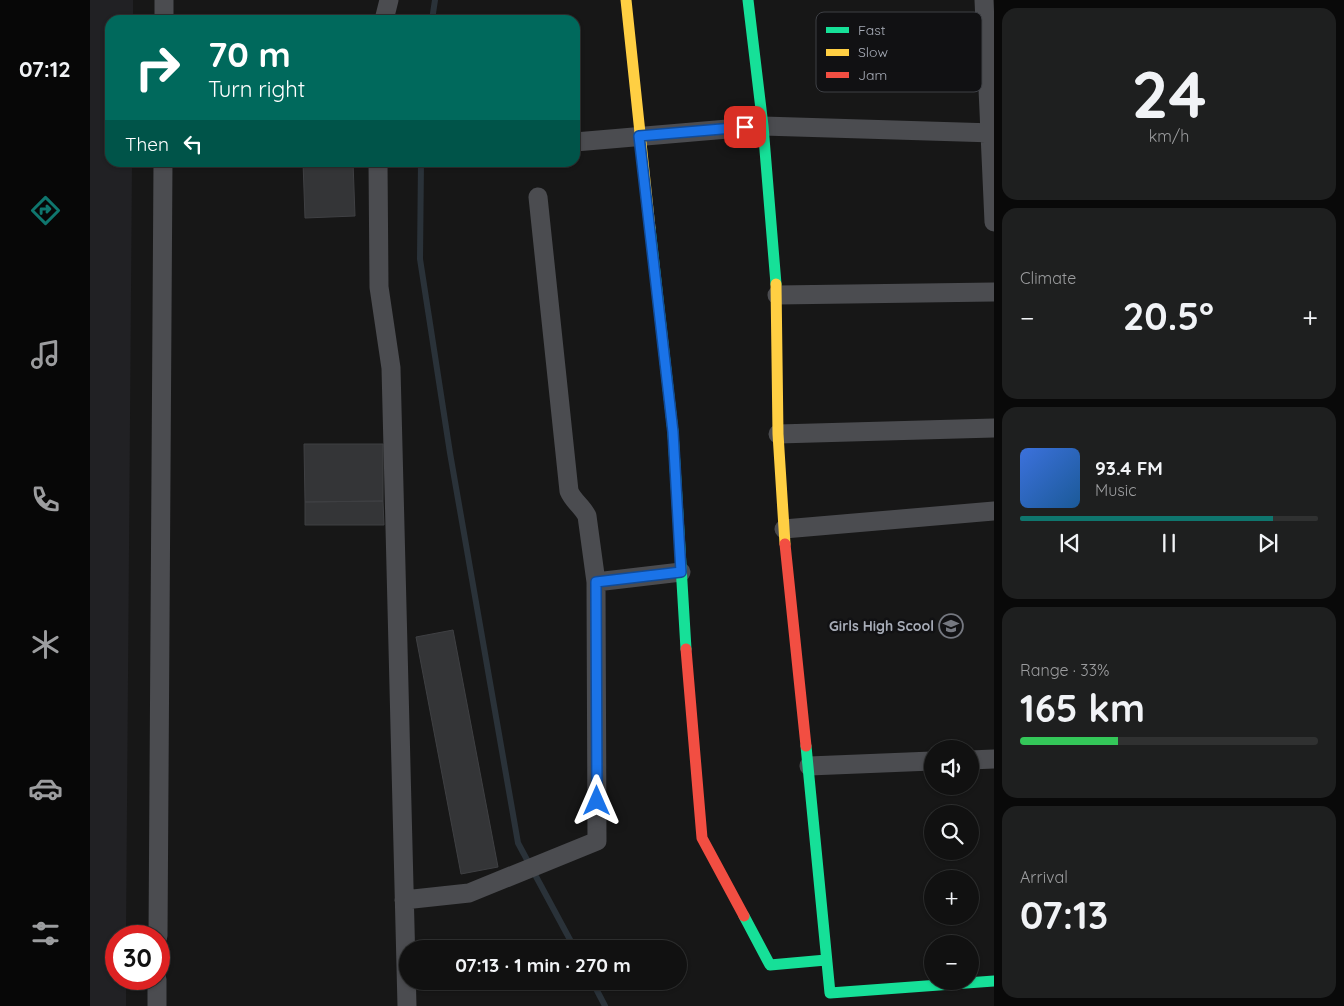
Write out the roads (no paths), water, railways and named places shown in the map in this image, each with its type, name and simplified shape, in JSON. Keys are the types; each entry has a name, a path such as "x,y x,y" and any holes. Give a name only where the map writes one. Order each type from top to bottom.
{"street":[{"path":"164,0 164,15"},
{"path":"385,15 389,0"},
{"path":"626,0 639,136 673,432 690,708 702,838 770,965 826,960"},
{"path":"748,0 763,126 777,295 778,434 784,529 830,993 994,981"},
{"path":"984,0 994,222"},
{"path":"580,142 763,126 991,133"},
{"path":"158,925 163,167"},
{"path":"378,167 379,287 391,368 406,1006"},
{"path":"404,900 469,894 597,841 596,582 587,516 582,506 572,499 569,491 538,197"},
{"path":"777,295 994,292"},
{"path":"778,434 994,428"},
{"path":"784,529 994,510"},
{"path":"596,582 681,572"},
{"path":"979,760 994,759"},
{"path":"809,766 924,761"},
{"path":"157,1006 158,990"}],"waterway":[{"path":"433,15 435,0"},
{"path":"421,167 420,259 450,453 518,843 570,940"},
{"path":"597,990 605,1006"}],"place":[{"name":"Girls High Scool","path":"951,626"}]}
